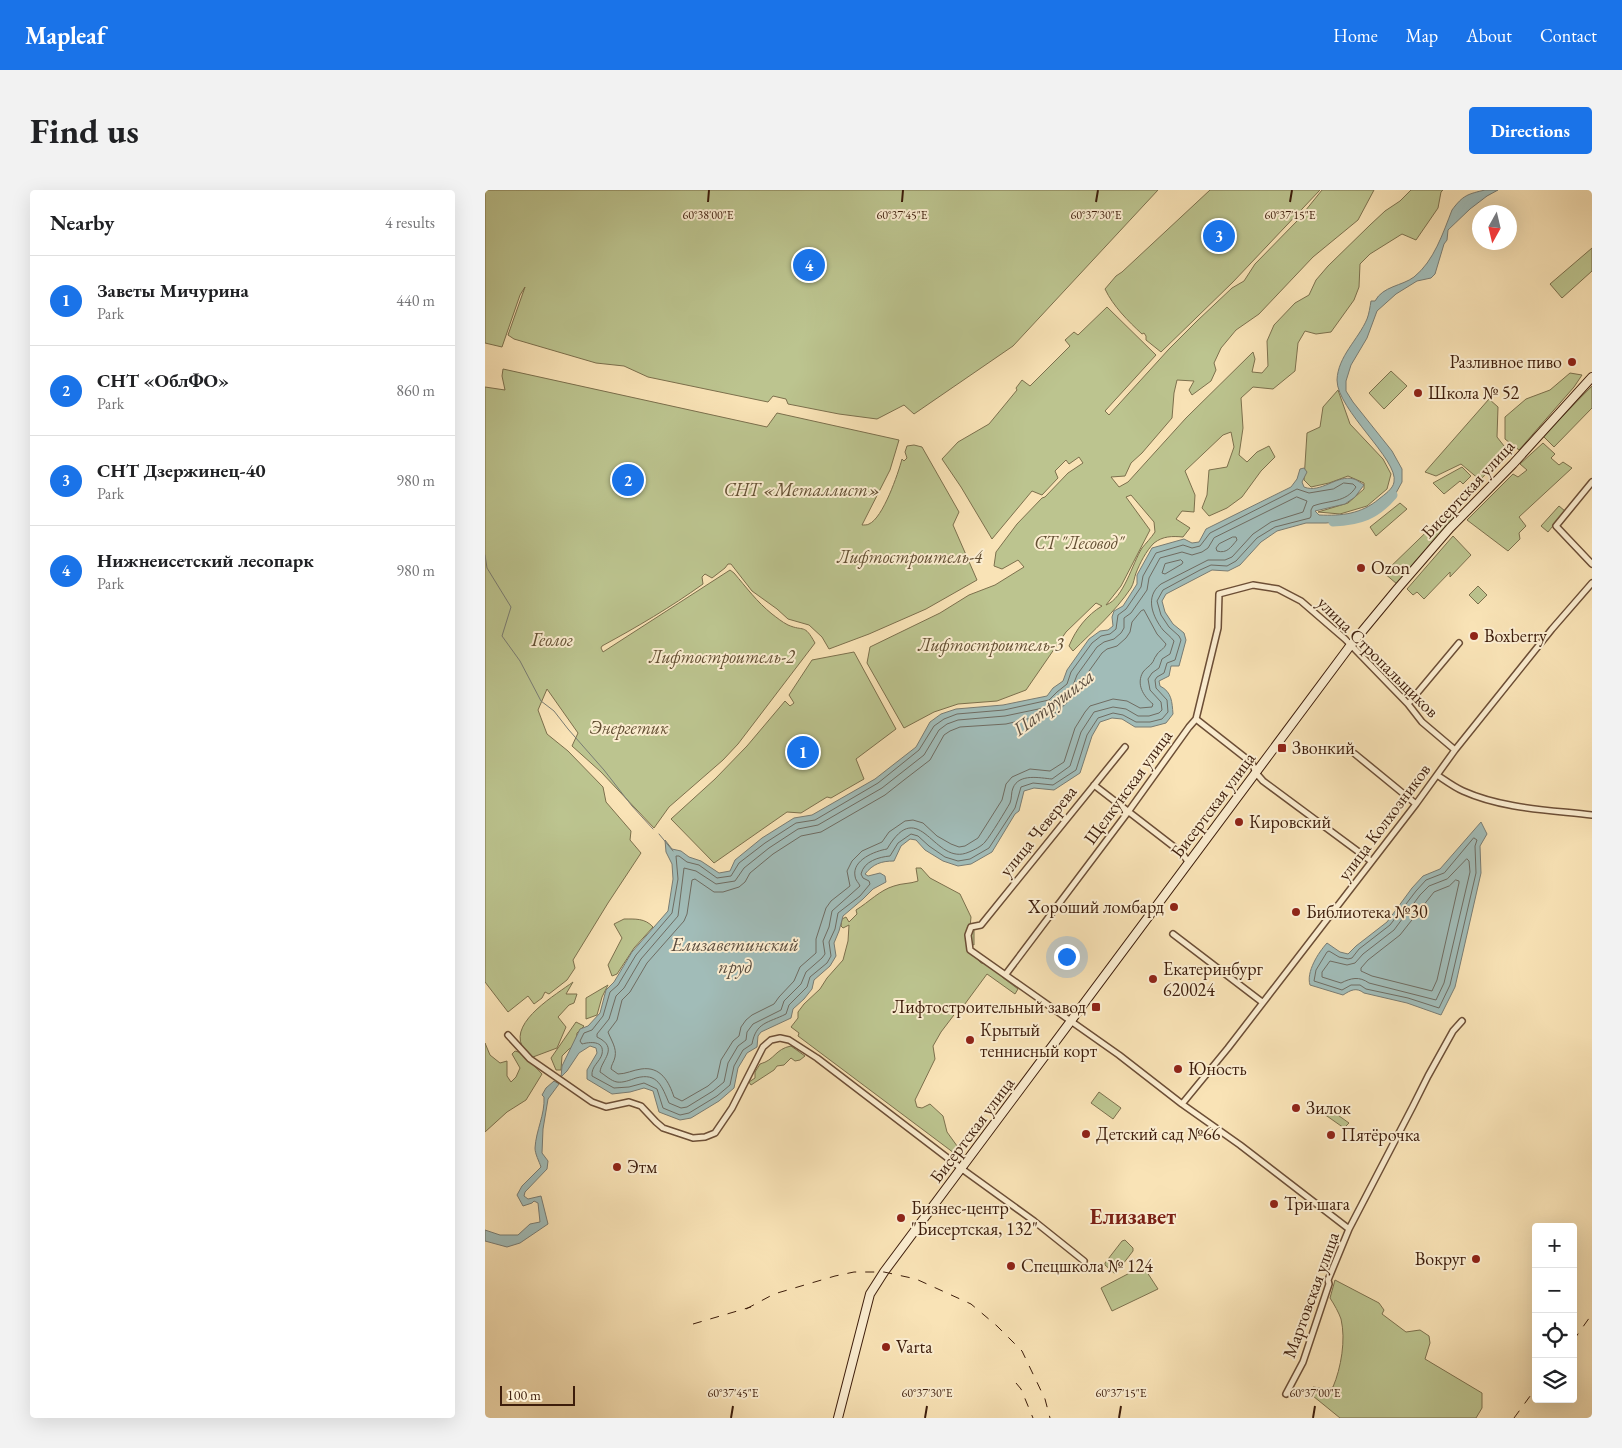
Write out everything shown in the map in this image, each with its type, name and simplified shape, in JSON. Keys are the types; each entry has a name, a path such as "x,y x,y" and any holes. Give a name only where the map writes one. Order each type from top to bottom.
{"main road":[{"name":"Бисертская улица","path":"838,1418 870,1294 884,1272 1350,646 1450,528 1513,464 1592,377"}],"street":[{"path":"1592,482 1556,526 1592,564"},
{"name":"улица Колхозников","path":"1182,1104 1228,1048 1416,804 1455,750 1552,629 1592,583"},
{"name":"улица Стропальщиков","path":"1219,594 1253,585 1277,589 1301,601 1345,639 1408,704 1422,722 1455,750"},
{"name":"Щелкунская улица","path":"1005,974 1196,719 1218,628 1219,594"},
{"path":"1408,704 1459,643"},
{"path":"1196,719 1252,763 1256,772 1263,780 1371,861"},
{"name":"улица Чеверева","path":"1005,974 970,950 968,934 971,926 981,925 1125,747"},
{"path":"1355,754 1416,804"},
{"path":"1437,775 1461,790 1490,801 1592,815"},
{"path":"1094,785 1182,853 1189,863"},
{"path":"1173,934 1262,1002"},
{"path":"1005,974 1071,1020 1182,1104 1240,1145 1349,1230"},
{"name":"Мартовская улица","path":"1286,1394 1303,1362 1329,1284 1328,1280 1349,1230 1428,1076 1453,1031 1462,1021"},
{"path":"508,1035 530,1059 592,1102 606,1107 629,1102 641,1106 663,1128 693,1138 705,1137 715,1133 732,1108 763,1047 771,1040 780,1038 789,1040 817,1058 962,1169 1034,1221 1084,1261"}],"green space":[{"path":"485,190 1158,190 1013,346 914,414 904,405 877,419 788,404 786,399 773,396 768,402 648,377 624,366 596,363 514,339 508,335 525,287 520,295 502,347 485,343"},
{"path":"1210,190 1320,190 1233,282 1161,352 1146,340 1144,333 1142,334 1121,313 1105,289 1116,276"},
{"path":"1322,190 1374,190 1358,220 1313,257 1259,314 1236,330 1221,348 1214,363 1216,370 1211,381 1192,395 1189,390 1194,381 1177,380 1172,418 1131,463 1125,476 1111,477 1119,487 1128,482 1186,418 1253,352 1255,359 1252,372 1262,373 1268,366 1267,341 1274,325 1295,303 1309,295 1316,280 1328,266 1385,211 1400,201 1411,190 1443,190 1438,208 1416,240 1402,234 1370,254 1360,264 1359,287 1354,300 1331,332 1316,334 1305,331 1298,343 1295,371 1273,389 1253,387 1241,398 1243,428 1239,455 1247,462 1257,452 1269,446 1275,457 1261,471 1242,497 1227,508 1209,516 1202,508 1207,495 1209,470 1227,467 1234,447 1231,432 1223,435 1185,471 1195,495 1194,512 1182,511 1176,519 1190,528 1183,537 1168,537 1154,543 1143,557 1132,586 1125,597 1073,651 1069,646 1075,634 1087,618 1102,606 1096,603 1066,632 1026,690 997,701 958,704 934,712 904,728 867,663 870,647 940,613 969,595 995,585 1024,567 1018,560 1002,569 994,566 996,552 1017,524 1042,498 1068,473 1083,463 1079,457 1069,464 1066,460 1055,471 1058,478 1042,495 1032,491 992,539 942,459 958,442 989,424 1017,390 1016,388 1022,380 1030,386 1070,346 1065,340 1074,332 1078,335 1107,307 1156,355 1105,411 1109,415 1197,321 1232,288 1244,281 1255,264 1297,221","holes":["1131,495 1154,522 1155,532 1142,548 1123,588 1106,605 1121,586 1150,530 1126,497"]},
{"path":"1592,248 1592,271 1562,298 1550,284"},
{"path":"503,369 767,427 777,413 899,440 890,470 862,525 874,520 885,505 902,459 904,461 907,458 905,452 907,446 922,447 959,512 953,525 977,580 926,609 829,649 822,637 809,625 788,619 752,591 731,564 728,564 712,578 705,574 702,577 703,584 654,617 602,646 603,652 730,570 779,620 793,627 806,630 815,643 738,744 723,760 669,807 654,828 601,772 572,746 578,733 547,689 538,710 547,734 568,751 603,787 606,802 631,831 630,840 641,853 573,960 575,968 567,980 549,994 545,992 542,998 534,1004 528,996 508,1012 485,982 485,387 505,390 502,376"},
{"path":"1391,371 1407,386 1384,409 1369,393"},
{"path":"1570,373 1582,375 1574,387 1519,450 1505,439 1505,417 1526,399 1550,390"},
{"path":"1592,386 1592,408 1554,447 1543,436"},
{"path":"1338,390 1350,424 1383,459 1391,474 1387,489 1367,506 1340,514 1318,512 1348,503 1364,489 1364,483 1348,476 1311,487 1304,480 1307,433 1320,427 1323,407"},
{"path":"1489,399 1498,407 1497,437 1508,451 1480,480 1461,464 1436,476 1425,472"},
{"path":"1543,443 1555,454 1551,458 1559,465 1563,462 1572,468 1519,517 1526,526 1519,533 1520,539 1508,551 1467,520 1513,474 1518,477 1527,470 1520,464"},
{"path":"1462,467 1471,476 1463,484 1460,481 1444,494 1433,483"},
{"path":"1400,503 1407,509 1376,536 1370,527"},
{"path":"1559,506 1565,511 1548,532 1541,526"},
{"path":"1448,511 1454,518 1397,584 1384,573"},
{"path":"1453,536 1471,555 1450,577 1450,572 1424,599 1417,592 1413,595 1407,589"},
{"path":"1478,586 1487,595 1478,604 1469,595"},
{"path":"854,652 896,729 856,759 864,779 831,798 827,797 801,813 787,812 714,863 671,819 715,779 747,746 785,701 790,706 794,703 789,695 812,660"},
{"path":"916,868 921,868 930,878 960,894 971,917 970,927 974,930 974,945 971,944 968,950 981,963 986,964 1018,989 1015,994 987,974 959,1012 957,1011 941,1032 933,1046 935,1059 915,1100 917,1107 922,1108 930,1104 943,1116 947,1132 965,1157 962,1159 798,1036 799,1033 791,1027 798,1018 798,1012 804,1004 820,989 843,960 848,941 849,925 843,928 841,926 842,919 846,917 849,922 857,914 856,910 889,888 918,881"},
{"path":"624,919 636,919 653,927 634,948 617,974 612,976 608,965 622,938 614,924"},
{"path":"573,982 566,994 577,994 574,1003 569,1005 558,1017 566,1027 557,1048 533,1057 522,1046 520,1037 523,1027 537,1009"},
{"path":"608,985 602,997 597,1015 586,1019 586,998"},
{"path":"576,1022 584,1026 577,1033 575,1046 562,1056 561,1070 556,1070 551,1058"},
{"path":"485,1043 490,1055 500,1063 507,1061 507,1076 511,1082 516,1077 520,1068 512,1054 515,1051 522,1053 542,1074 526,1100 507,1112 485,1132"},
{"path":"791,1046 805,1056 795,1061 791,1058 784,1065 777,1066 751,1085 749,1082 755,1078 755,1072 760,1064 769,1060 786,1047"},
{"path":"1099,1092 1121,1108 1113,1119 1091,1103"},
{"path":"1328,1108 1349,1123 1344,1128 1324,1114"},
{"path":"1125,1240 1133,1248 1133,1251 1116,1273 1114,1273 1105,1263 1122,1241"},
{"path":"1143,1266 1158,1289 1112,1311 1101,1288"},
{"path":"1335,1280 1379,1303 1384,1310 1382,1314 1406,1332 1420,1330 1429,1336 1430,1343 1425,1359 1482,1393 1482,1408 1476,1418 1340,1418 1313,1396 1311,1391 1313,1387 1327,1389 1333,1387 1340,1363 1343,1345 1342,1327 1340,1317 1330,1298"}],"water":[{"name":"Елизаветинский пруд","path":"1485,190 1498,190 1475,205 1472,205 1472,207 1448,230 1447,240 1435,274 1431,278 1417,281 1396,294 1377,311 1367,338 1351,365 1346,381 1346,391 1353,402 1392,451 1402,469 1402,482 1396,493 1379,510 1355,520 1306,523 1277,531 1261,542 1240,565 1228,571 1212,570 1166,594 1162,601 1165,612 1173,624 1184,633 1186,640 1179,666 1171,666 1169,676 1159,681 1160,686 1167,691 1172,701 1173,714 1166,723 1151,727 1135,727 1122,719 1112,718 1100,722 1092,736 1080,773 1054,790 1034,788 1024,791 1019,811 1015,814 992,852 971,864 958,866 943,861 925,850 916,840 910,839 901,846 894,861 881,862 874,865 865,874 868,876 880,873 885,876 886,882 873,889 843,916 834,943 836,956 830,966 814,980 812,989 793,1009 791,1018 761,1032 758,1036 757,1047 747,1053 738,1068 734,1088 719,1101 691,1118 680,1120 659,1112 653,1091 644,1088 612,1094 587,1079 587,1070 597,1053 596,1048 590,1046 579,1053 561,1077 562,1066 580,1029 588,1026 600,1013 606,990 614,982 632,952 668,911 673,879 672,864 666,852 665,840 672,849 681,851 689,857 701,861 719,873 730,871 735,860 762,838 794,818 812,815 875,779 916,747 930,722 941,714 956,709 1003,705 1047,696 1053,688 1063,681 1067,670 1089,639 1100,631 1108,630 1113,626 1112,617 1114,611 1123,606 1137,584 1137,575 1152,548 1184,539 1192,543 1199,542 1206,529 1291,487 1297,479 1300,469 1304,468 1307,472 1302,482 1304,487 1317,488 1348,478 1355,479 1364,485 1355,497 1345,504 1315,511 1319,515 1336,515 1358,511 1372,504 1388,491 1394,482 1393,473 1387,461 1347,406 1340,392 1337,380 1338,371 1367,319 1371,301 1375,301 1378,296 1388,289 1414,277 1421,270 1437,246 1452,210 1459,201 1474,193"},
{"path":"1481,822 1487,834 1480,846 1481,873 1455,987 1441,1015 1407,1003 1358,990 1343,995 1310,985 1311,969 1327,943 1340,952 1348,954 1387,922 1423,876 1440,869"},
{"path":"554,1081 559,1084 548,1099 543,1129 542,1153 548,1161 547,1169 525,1192 524,1196 528,1199 541,1196 548,1224 520,1243 507,1247 485,1241 485,1230 500,1235 518,1235 530,1224 540,1222 538,1203 534,1201 523,1206 517,1195 522,1186 541,1167 535,1148 543,1110 544,1097 542,1095 546,1088"}],"waterway":[{"name":"Патрушиха","path":"1333,522 1367,516 1380,508 1393,495"},
{"path":"485,555 487,568 511,607 502,636 520,661 541,701 554,711 653,829"},
{"path":"659,834 673,851"}],"railway":[{"path":"746,1309 774,1294 854,1272 884,1272 916,1279 971,1304 1022,1351 1045,1399 1050,1418"},
{"path":"693,1324 751,1307"},
{"path":"1577,1335 1592,1314"},
{"path":"1016,1383 1021,1389 1033,1418"},
{"path":"1514,1418 1532,1393"}],"place":[{"name":"СНТ Дзержинец-40","path":"1219,236"},
{"name":"Нижнеисетский лесопарк","path":"809,265"},
{"name":"Разливное пиво","path":"1572,362"},
{"name":"Школа № 52","path":"1418,393"},
{"name":"СНТ «ОблФО»","path":"628,480"},
{"name":"Ozon","path":"1361,568"},
{"name":"Boxberry","path":"1474,636"},
{"name":"Звонкий","path":"1282,748"},
{"name":"Заветы Мичурина","path":"803,752"},
{"name":"Кировский","path":"1239,822"},
{"name":"Хороший ломбард","path":"1174,907"},
{"name":"Библиотека №30","path":"1296,912"},
{"name":"Екатеринбург 620024","path":"1153,979"},
{"name":"Лифтостроительный завод","path":"1096,1007"},
{"name":"Крытый теннисный корт","path":"970,1040"},
{"name":"Юность","path":"1178,1069"},
{"name":"Зилок","path":"1296,1108"},
{"name":"Детский сад №66","path":"1086,1134"},
{"name":"Пятёрочка","path":"1331,1135"},
{"name":"Этм","path":"617,1167"},
{"name":"Три шага","path":"1274,1204"},
{"name":"Бизнес-центр \"Бисертская, 132\"","path":"901,1218"},
{"name":"Вокруг","path":"1476,1259"},
{"name":"Спецшкола № 124","path":"1011,1266"},
{"name":"Varta","path":"886,1347"}],"district":[{"name":"Елизавет","path":"1133,1216"}],"park label":[{"name":"СНТ «Металлист»","path":"802,490"},
{"name":"СТ \"Лесовод\"","path":"1079,543"},
{"name":"Лифтостроитель-4","path":"910,557"},
{"name":"Геолог","path":"552,640"},
{"name":"Лифтостроитель-3","path":"991,645"},
{"name":"Лифтостроитель-2","path":"722,657"},
{"name":"Энергетик","path":"629,728"}]}
